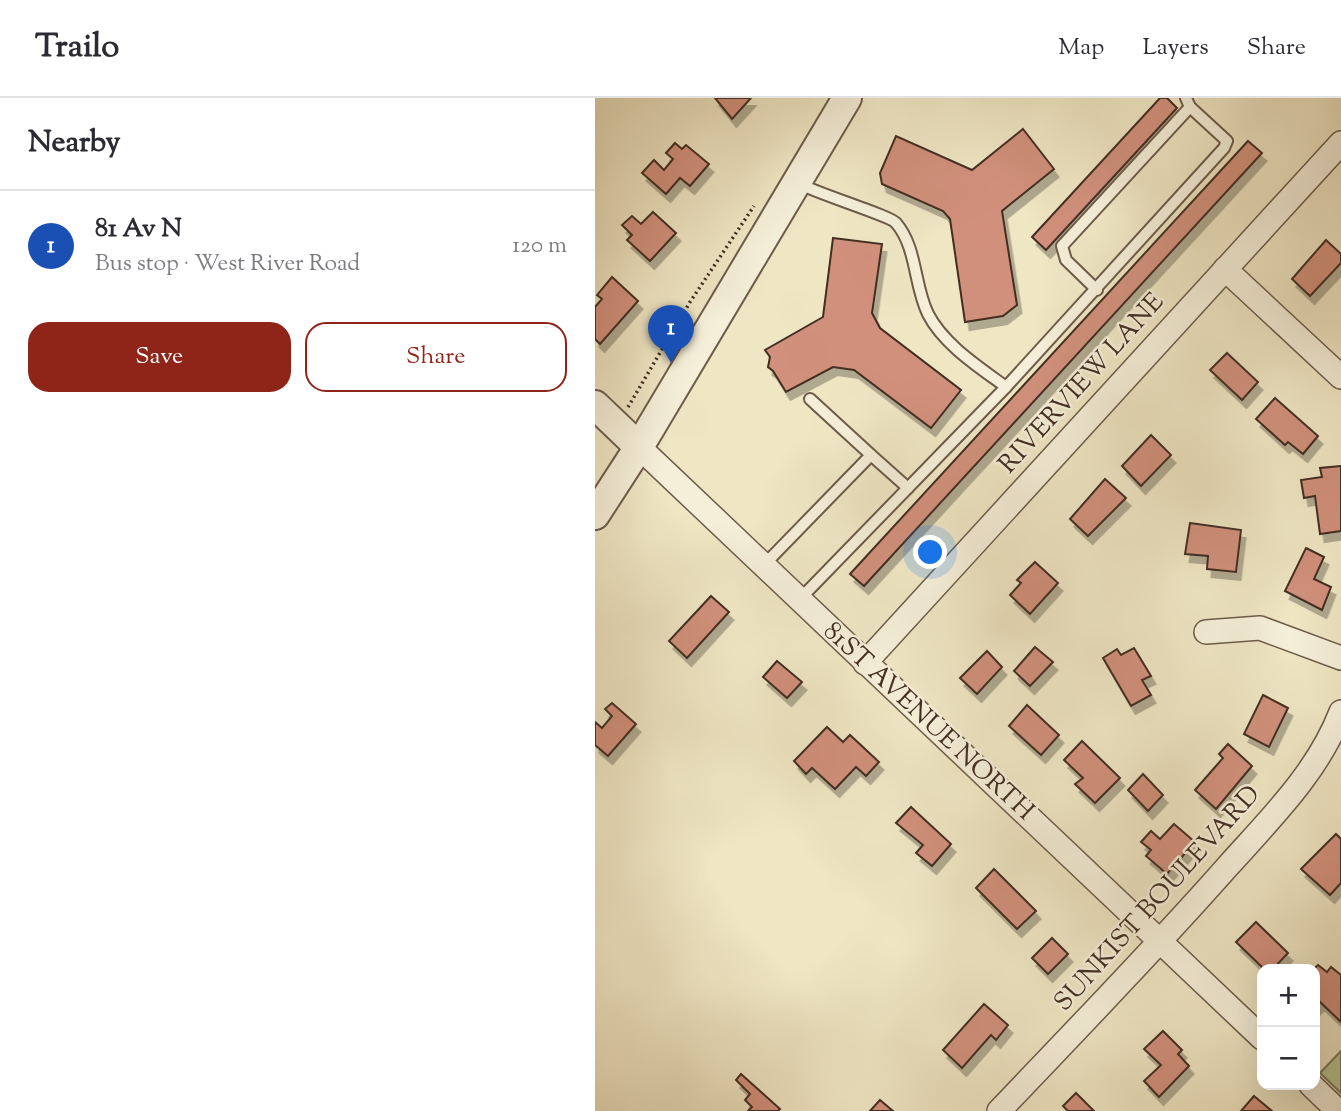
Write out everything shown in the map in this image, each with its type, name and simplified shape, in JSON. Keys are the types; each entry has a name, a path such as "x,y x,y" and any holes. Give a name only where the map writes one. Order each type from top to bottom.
{"street":[{"path":"595,514 639,447 848,98"},
{"name":"RIVERVIEW LANE","path":"865,663 1341,143"},
{"path":"1225,268 1341,377"},
{"name":"81ST AVENUE NORTH","path":"595,405 1257,1033"},
{"path":"1206,632 1260,628 1341,659"},
{"name":"SUNKIST BOULEVARD","path":"999,1111 1161,942 1300,785 1321,755 1341,712"},
{"path":"1316,1090 1338,1111"}],"lane":[{"path":"799,600 1006,387 1097,289 1224,148 1227,141 1188,102 1062,246 1066,260 1097,289"},
{"path":"797,183 814,192 895,220 906,239 928,315 960,353 1006,387"},
{"path":"810,399 908,488"},
{"path":"763,566 871,455"}],"path":[{"path":"628,407 698,290 759,199"}],"green space":[{"path":"1341,1051 1341,1093 1320,1073"}],"building":[{"path":"715,98 751,98 732,119"},
{"path":"1160,98 1167,98 1177,108 1046,250 1032,237"},
{"path":"1023,129 1054,169 1002,211 1017,305 1003,316 965,322 950,219 943,211 882,184 880,173 896,136 972,170"},
{"path":"1248,141 1262,153 864,586 850,574"},
{"path":"675,143 682,149 686,145 709,164 690,186 680,178 666,194 642,173 654,160 664,170 673,159 666,153"},
{"path":"653,212 676,233 650,261 627,240 632,235 622,225 632,216 641,224"},
{"path":"833,238 882,244 872,313 880,328 961,390 931,428 854,370 833,367 786,392 768,367 770,357 765,350 823,317"},
{"path":"1326,240 1341,254 1341,263 1310,296 1292,279"},
{"path":"612,277 638,301 600,344 595,339 595,307 602,299 597,295"},
{"path":"1227,353 1258,382 1242,400 1210,370"},
{"path":"1275,398 1318,436 1303,454 1288,442 1285,445 1256,419"},
{"path":"1151,435 1171,455 1141,486 1122,466"},
{"path":"1341,466 1341,531 1320,534 1315,496 1304,498 1301,480 1322,477 1320,468"},
{"path":"1105,479 1126,498 1088,536 1070,519"},
{"path":"1190,523 1241,530 1236,572 1207,569 1208,556 1185,554"},
{"path":"1306,548 1324,557 1314,579 1331,587 1322,610 1285,591"},
{"path":"1035,562 1058,583 1030,614 1010,595 1021,583 1017,580"},
{"path":"711,596 729,612 687,658 669,641"},
{"path":"1035,647 1053,662 1030,686 1014,671"},
{"path":"1134,648 1151,676 1142,680 1151,695 1131,706 1103,658 1117,649 1121,655"},
{"path":"987,651 1002,667 977,694 960,678"},
{"path":"777,661 802,682 787,698 763,677"},
{"path":"1263,695 1288,708 1269,747 1244,734"},
{"path":"612,703 636,724 608,756 595,745 595,722 602,728 612,716 605,709"},
{"path":"1027,705 1059,735 1041,755 1009,726"},
{"path":"827,727 843,742 850,735 879,762 866,776 856,767 835,789 812,768 806,774 794,761"},
{"path":"1082,741 1120,778 1095,803 1075,784 1083,778 1064,760"},
{"path":"1228,744 1252,766 1216,809 1195,790 1223,758 1219,754"},
{"path":"1143,774 1163,795 1148,811 1128,790"},
{"path":"911,807 951,844 932,866 916,853 923,845 896,823"},
{"path":"1174,824 1195,842 1167,874 1146,856 1151,850 1141,842 1151,831 1160,839"},
{"path":"1336,834 1341,839 1341,883 1330,895 1301,869"},
{"path":"994,869 1036,911 1017,929 976,888"},
{"path":"1256,922 1288,953 1278,964 1259,964 1236,942"},
{"path":"1052,938 1068,954 1048,974 1032,958"},
{"path":"1320,967 1327,972 1331,967 1341,975 1341,1022 1320,1002"},
{"path":"984,1004 1008,1025 996,1040 991,1035 962,1068 943,1050"},
{"path":"1163,1031 1182,1050 1178,1054 1189,1066 1159,1097 1144,1081 1161,1065 1144,1049"},
{"path":"741,1074 780,1109 748,1111 752,1107 745,1100 750,1094 736,1080"},
{"path":"1076,1093 1094,1111 1068,1111 1063,1106"},
{"path":"1254,1096 1272,1111 1241,1111"},
{"path":"880,1100 893,1111 870,1111"}],"place":[{"name":"81 Av N","path":"671,363"}]}
